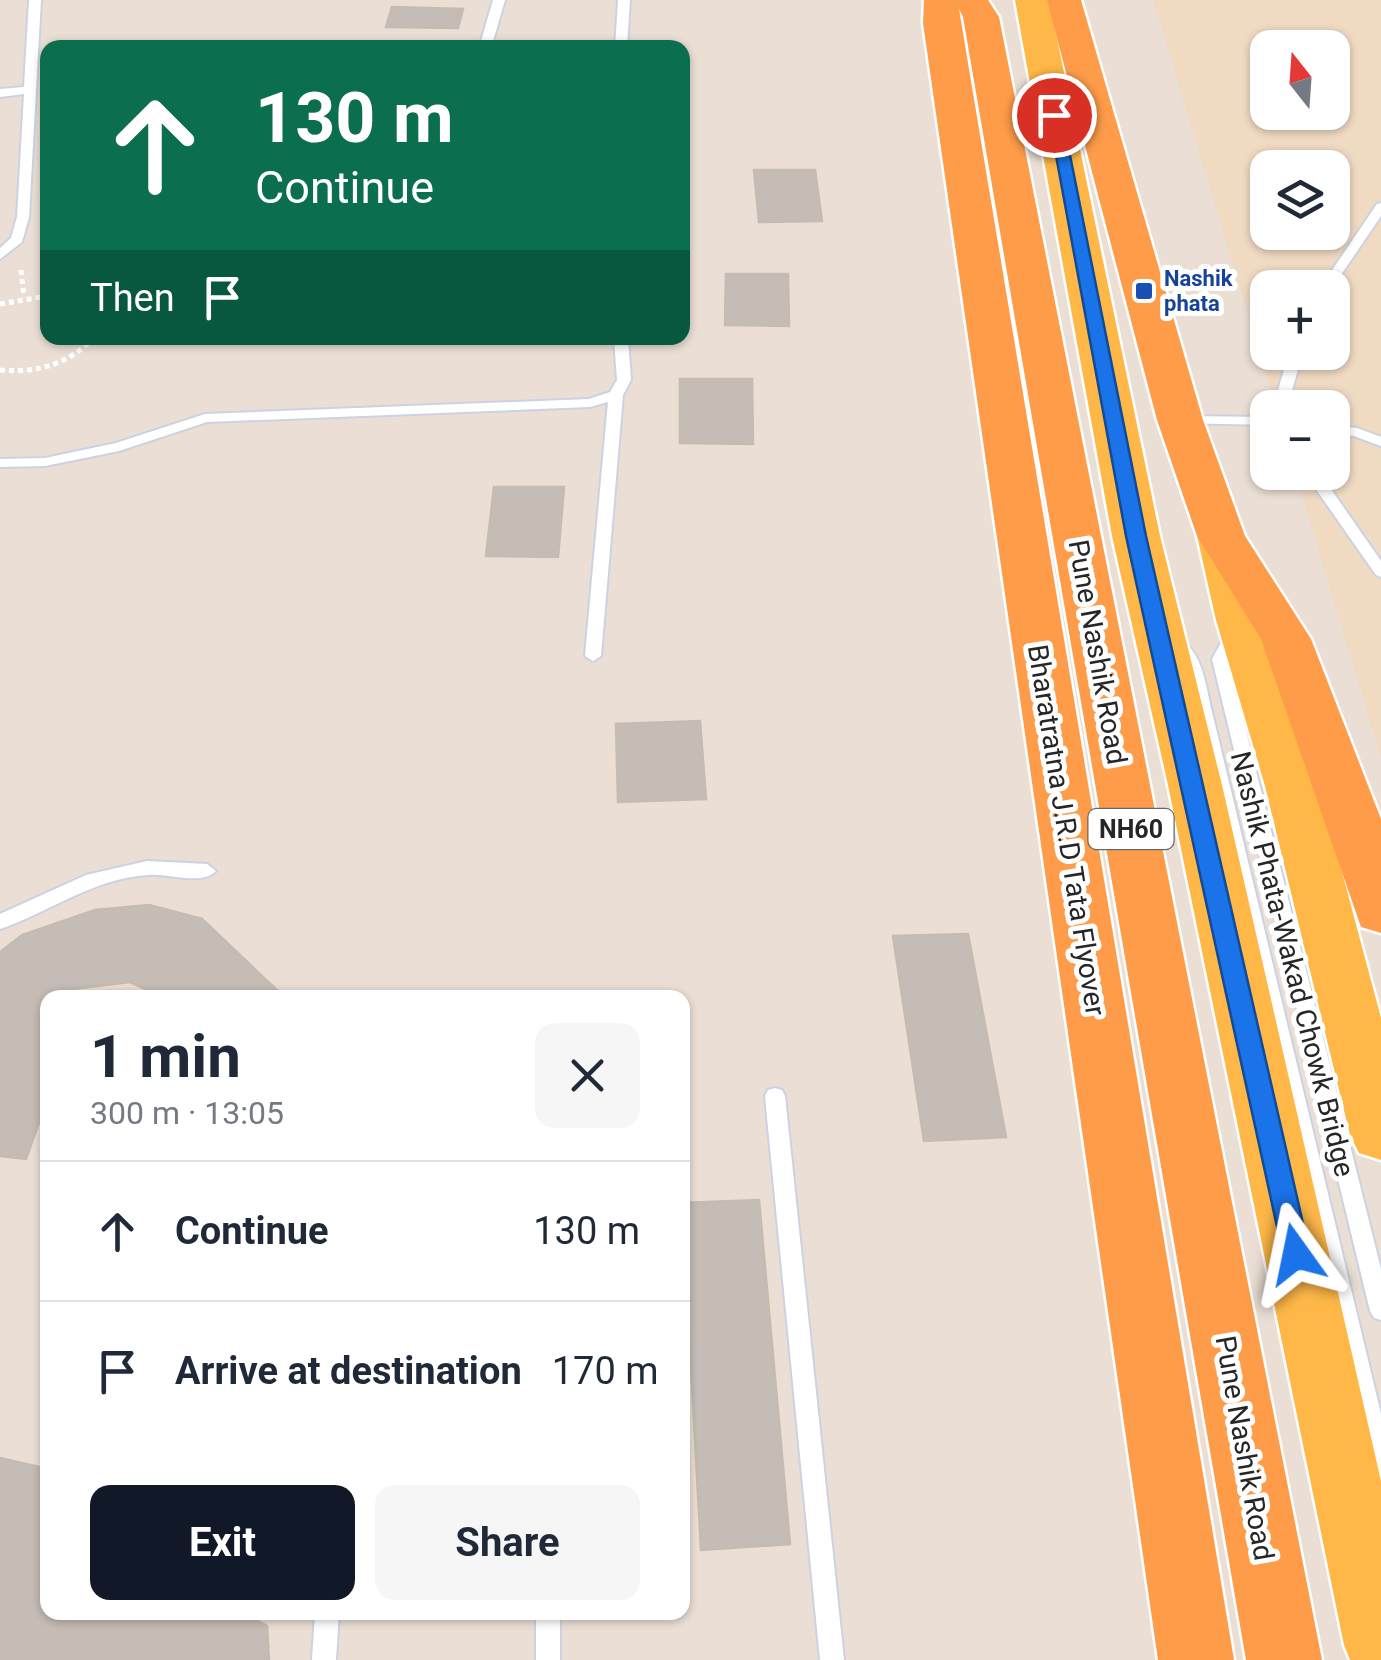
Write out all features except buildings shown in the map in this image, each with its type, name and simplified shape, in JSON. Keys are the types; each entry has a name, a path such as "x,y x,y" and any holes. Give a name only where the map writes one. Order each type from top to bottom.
{"highway":[{"path":"1064,0 1180,420 1221,536 1286,639 1357,828 1381,912"},
{"name":"Bharatratna J.R.D Tata Flyover","path":"951,8 1196,1660"},
{"name":"Pune Nashik Road","path":"951,8 981,17 1284,1660"}],"main road":[{"path":"1032,0 1155,616 1381,1645"},
{"path":"1221,536 1241,620 1292,786 1381,1134"}],"lane":[{"path":"0,255 17,239 23,218 35,0"},
{"path":"487,40 499,0"},
{"path":"622,40 624,0"},
{"path":"0,93 30,90"},
{"path":"1338,270 1381,206"},
{"path":"593,656 616,395 624,380 622,345"},
{"path":"0,463 45,462 119,446 205,418 590,403 616,395"},
{"path":"1180,420 1250,421"},
{"path":"1350,431 1381,442"},
{"path":"1324,490 1381,572"},
{"name":"Nashik Phata-Wakad Chowk Bridge","path":"1155,616 1190,658 1381,1461"},
{"name":"Nashik Phata-Wakad Chowk Bridge","path":"1241,620 1220,659 1381,1311"},
{"path":"0,922 92,880 147,868 207,871"},
{"path":"775,1096 832,1660"},
{"path":"324,1660 326,1620"},
{"path":"548,1620 548,1660"}],"path":[{"path":"0,304 40,297"},
{"path":"0,370 57,364 86,345"}],"shaded area":[{"path":"1153,0 1381,0 1381,758 1300,490 1350,490 1350,390 1271,390 1265,370 1350,370 1350,270 1250,270 1250,321"}],"place":[{"name":"Nashik phata","path":"1144,291"}],"route":[{"path":"1054,115 1136,536 1195,785 1296,1254"}]}
